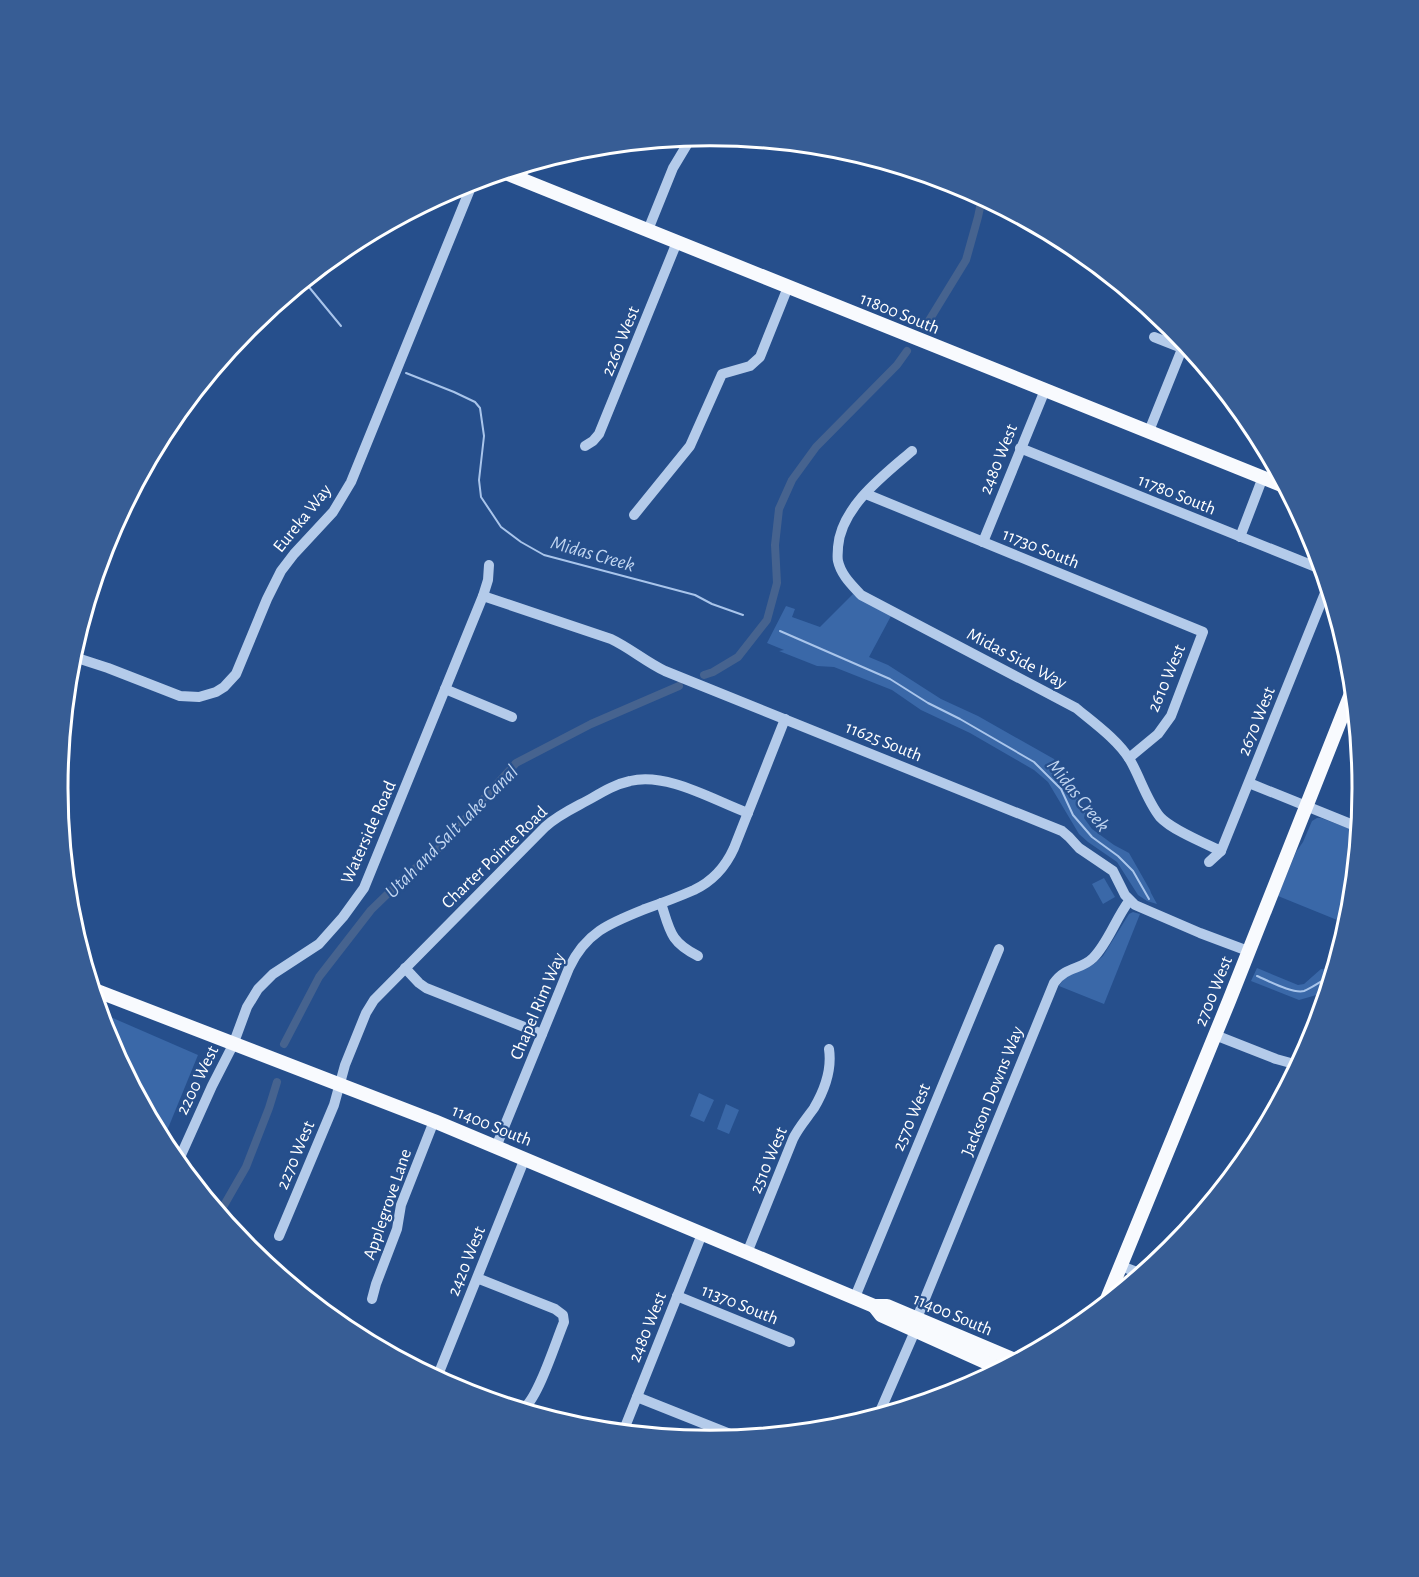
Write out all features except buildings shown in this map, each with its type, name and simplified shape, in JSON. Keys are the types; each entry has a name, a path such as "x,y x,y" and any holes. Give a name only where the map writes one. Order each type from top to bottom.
{"main road":[{"name":"11800 South","path":"525,174 677,242 1272,481"},
{"name":"2700 West","path":"1111,1289 1346,706"},
{"name":"11400 South","path":"101,993 434,1121 874,1306 887,1305 916,1324 992,1364"},
{"name":"11400 South","path":"916,1324 1007,1356"}],"street":[{"path":"648,230 673,168 686,147"},
{"name":"Eureka Way","path":"81,659 189,698 216,692 230,681 240,666 281,571 333,512 351,482 468,193"},
{"name":"2260 West","path":"585,446 599,434 677,242"},
{"path":"634,515 690,446 722,374 750,366 760,357 788,287"},
{"path":"1154,337 1170,342"},
{"path":"1149,431 1180,353"},
{"name":"2480 West","path":"983,542 1045,390"},
{"name":"11780 South","path":"1020,448 1311,565"},
{"name":"Midas Side Way","path":"912,451 879,480 846,518 839,541 838,560 844,577 861,595 1076,708 1106,733 1129,758 1161,818 1186,835 1221,851"},
{"path":"1239,537 1263,477"},
{"name":"11730 South","path":"866,494 1203,632"},
{"name":"Waterside Road","path":"233,1045 247,1007 258,989 273,974 319,944 364,888 483,596 488,580 489,565"},
{"name":"11625 South","path":"483,596 611,639 657,667 1062,831 1079,848 1113,871 1129,901"},
{"name":"2670 West","path":"1209,862 1221,851 1323,599"},
{"name":"2610 West","path":"1129,758 1158,734 1171,716 1203,632"},
{"path":"445,689 512,717"},
{"name":"Chapel Rim Way","path":"496,1147 576,954 600,929 701,887 718,873 731,855 785,719"},
{"name":"Charter Pointe Road","path":"340,1086 344,1069 370,1006 378,995 552,820 611,788 639,779 666,781 748,813"},
{"path":"1249,783 1350,824"},
{"path":"1129,901 1200,933 1248,951"},
{"name":"Jackson Downs Way","path":"882,1407 1054,983 1063,973 1093,958 1129,901"},
{"path":"661,903 671,934 683,948 698,956"},
{"name":"2570 West","path":"855,1297 999,949"},
{"path":"405,968 426,988 542,1034"},
{"path":"1215,1035 1289,1063"},
{"name":"2200 West","path":"182,1153 233,1045"},
{"name":"2510 West","path":"747,1252 793,1139 820,1094 829,1070 831,1060 829,1049"},
{"name":"2270 West","path":"279,1236 340,1086"},
{"name":"Applegrove Lane","path":"372,1299 398,1229 401,1205 434,1121"},
{"name":"2420 West","path":"440,1371 525,1158"},
{"name":"2480 West","path":"626,1425 702,1234"},
{"path":"1121,1266 1133,1271"},
{"name":"2420 West","path":"477,1278 555,1309 563,1315 564,1322 528,1404"},
{"name":"11370 South","path":"677,1296 790,1342"},
{"path":"637,1397 719,1430"}],"shaded area":[{"path":"853,594 891,616 869,657 888,665 941,699 978,716 1054,759 1086,811 1084,818 1092,829 1129,853 1157,904 1138,895 1117,862 1079,834 1048,782 1034,770 970,733 921,710 892,690 834,667 817,666 779,651 784,650 767,643 786,606 795,609 792,617 820,627"},
{"path":"1321,818 1350,829 1338,920 1278,896 1312,821"},
{"path":"1104,878 1115,897 1103,904 1092,884"},
{"path":"1133,912 1140,914 1104,1004 1059,986 1065,977 1094,964 1103,956 1129,914"},
{"path":"1257,968 1298,985 1304,984 1321,969 1325,969 1317,995 1299,1000 1251,981"},
{"path":"110,1017 198,1055 167,1130 134,1072"},
{"path":"699,1093 714,1100 704,1122 690,1116"},
{"path":"726,1104 739,1110 729,1134 717,1129"}],"waterway":[{"name":"Utah and Salt Lake Canal","path":"925,327 966,260 980,207"},
{"name":"Midas Creek","path":"309,287 341,326"},
{"name":"Utah and Salt Lake Canal","path":"704,675 738,657 767,620 777,583 775,545 779,509 792,480 816,447 897,365 907,351"},
{"name":"Midas Creek","path":"406,373 454,392 475,402 480,408 484,436 479,480 481,497 501,527 521,542 544,555 695,595 743,615"},
{"name":"Midas Creek","path":"780,631 890,679 928,703 1034,762 1061,789 1073,815 1092,837 1118,856 1133,871 1149,899"},
{"name":"Utah and Salt Lake Canal","path":"284,1044 319,977 371,910 439,848 516,763 591,724 679,686"},
{"name":"Midas Creek","path":"1257,976 1294,991 1304,991 1321,981"},
{"name":"Utah and Salt Lake Canal","path":"223,1207 246,1167 277,1082"}]}
